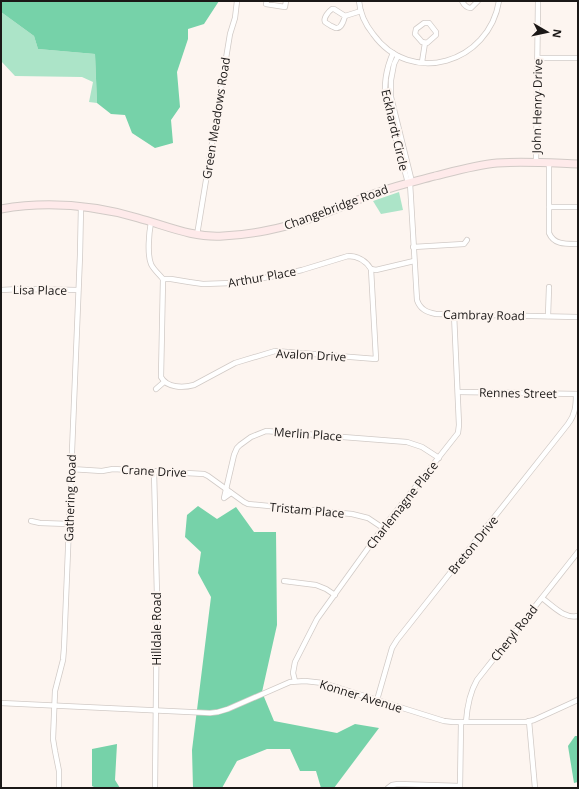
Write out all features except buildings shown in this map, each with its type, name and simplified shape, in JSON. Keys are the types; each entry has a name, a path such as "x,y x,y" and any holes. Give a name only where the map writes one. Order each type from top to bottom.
{"main road":[{"name":"Changebridge Road","path":"1,208 48,204 81,206 111,211 197,235 232,236 292,225 376,193 464,169 496,164 578,164"}],"street":[{"name":"Green Meadows Road","path":"197,235 230,34 235,18 237,1"},
{"path":"267,1 266,4 284,7 286,1"},
{"path":"359,1 361,11 368,28 384,47 396,55 414,62 437,63 461,56 474,47 491,26 499,1"},
{"path":"462,1 467,8 471,8 478,1"},
{"name":"John Henry Drive","path":"536,163 538,1"},
{"path":"345,16 343,23 338,28 326,23 325,21 325,18 332,9 345,16 361,11"},
{"path":"424,23 429,23 436,32 436,35 425,43 422,42 415,34 416,29 424,23"},
{"path":"422,62 425,43"},
{"name":"Eckhardt Circle","path":"396,55 391,76 390,97 410,183"},
{"path":"538,58 578,58"},
{"path":"549,163 549,233 553,240 563,244 578,244"},
{"name":"Cambray Road","path":"410,183 417,300 421,307 430,313 578,317"},
{"name":"Gathering Road","path":"59,788 59,771 54,743 55,691 63,660 64,648 81,206"},
{"path":"549,206 578,207"},
{"path":"151,222 149,234 149,258 152,266 163,279 161,374 164,382 156,389"},
{"path":"414,247 464,244 467,240"},
{"name":"Arthur Place","path":"163,279 203,284 232,283 281,275 327,263 340,257 348,256 359,258 371,269"},
{"path":"371,269 382,269 414,260"},
{"name":"Avalon Drive","path":"164,382 188,387 235,363 277,351 376,359 371,269"},
{"path":"548,287 548,316"},
{"name":"Lisa Place","path":"1,290 78,290"},
{"name":"Charlemagne Place","path":"295,681 293,673 295,662 317,619 383,528 456,436 459,428 454,314"},
{"name":"Rennes Street","path":"458,392 577,394"},
{"name":"Breton Drive","path":"377,700 392,648 397,640 571,420 576,407 577,394"},
{"name":"Merlin Place","path":"226,489 237,448 251,437 266,431 407,442 422,447 439,458"},
{"name":"Crane Drive","path":"71,469 98,471 113,469 204,474 231,493"},
{"name":"Hilldale Road","path":"154,471 157,596 155,788"},
{"path":"226,489 224,498 231,493"},
{"name":"Tristam Place","path":"231,493 248,504 352,514 368,518 383,528"},
{"path":"31,521 40,523 69,524"},
{"name":"Cheryl Road","path":"460,787 463,722 473,688 477,680 578,552"},
{"path":"284,581 321,586 335,594"},
{"path":"542,598 566,615 573,617 578,616"},
{"name":"Konner Avenue","path":"1,703 201,713 218,712 290,682 305,680 323,683 444,721 529,721 578,700"},
{"path":"529,721 535,788"},
{"path":"388,788 392,785 398,784 460,787"}],"green space":[{"path":"2,1 219,1 204,24 188,29 188,39 177,72 180,107 171,120 173,143 155,148 132,133 125,115 111,114 97,103 95,54 38,49 34,36 1,12"},
{"path":"1,12 34,36 38,49 95,54 97,103 89,102 93,82 82,77 15,76 1,61"},
{"path":"399,192 403,210 381,214 373,201"},
{"path":"198,506 217,519 236,507 254,532 276,532 277,625 262,692 274,721 337,733 355,724 379,728 334,788 321,788 316,771 300,771 290,749 267,749 237,761 222,788 193,788 192,750 211,597 198,573 201,552 185,537 187,515"},
{"path":"575,736 578,736 578,782 574,783 568,746"},
{"path":"117,744 115,780 120,788 96,788 92,786 92,749"}]}
